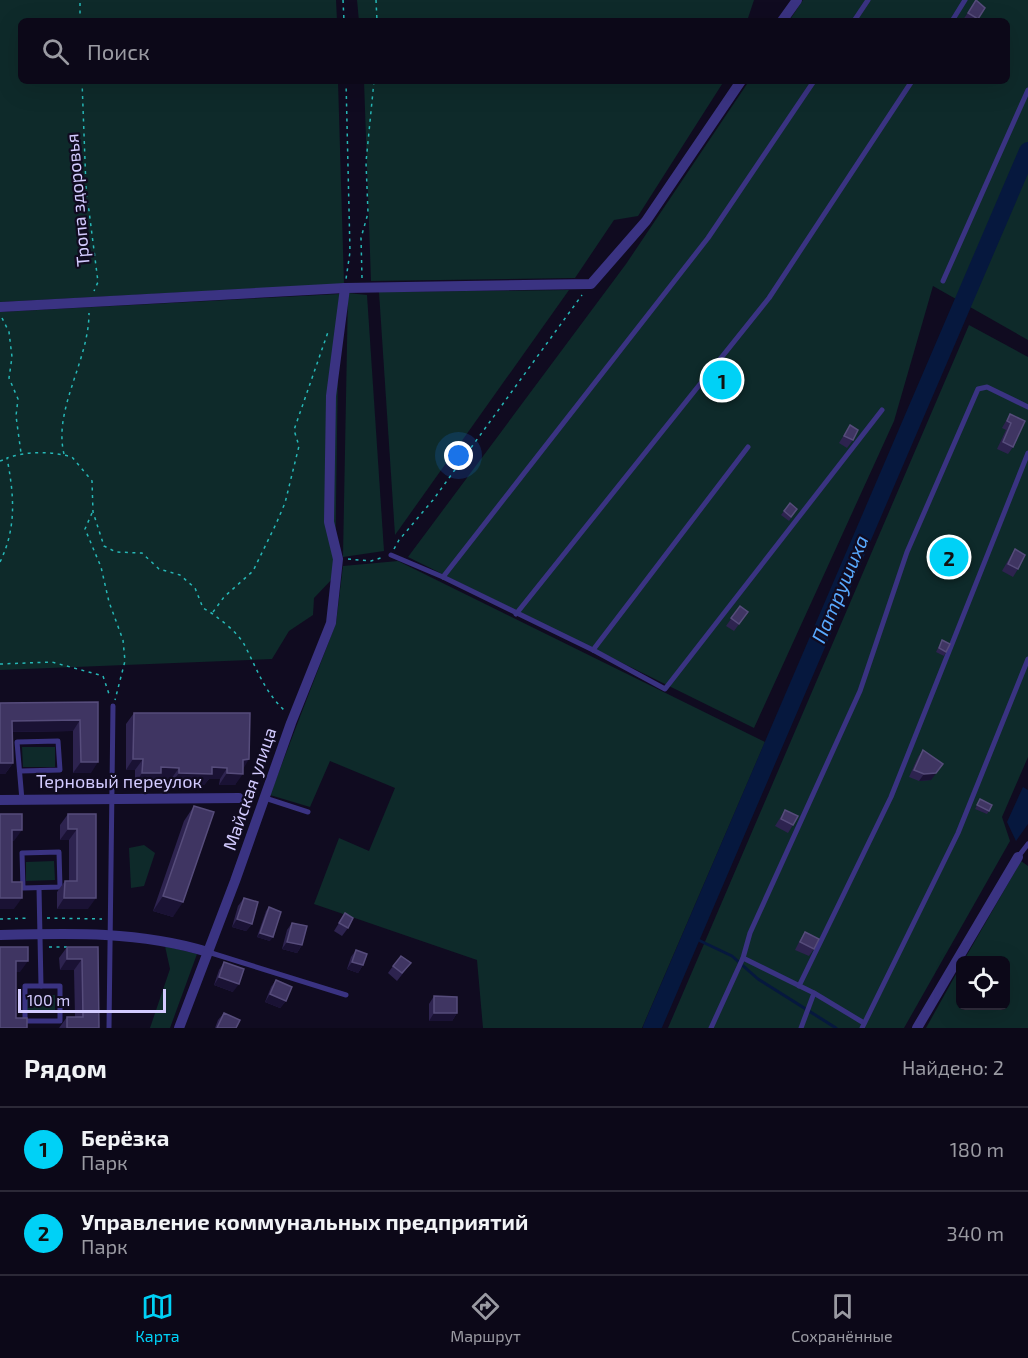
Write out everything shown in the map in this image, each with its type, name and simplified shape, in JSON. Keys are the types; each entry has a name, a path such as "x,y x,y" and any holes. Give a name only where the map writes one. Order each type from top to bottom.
{"street":[{"path":"784,18 797,0"},
{"path":"0,307 345,288 591,284 646,221 739,84"},
{"name":"Майская улица","path":"179,1028 292,719 331,623 338,559 329,522 331,396 345,288"},
{"name":"Терновый переулок","path":"0,800 239,798"},
{"path":"917,1028 1018,857"},
{"path":"0,936 108,934 178,943 208,952"}],"lane":[{"path":"856,18 868,0"},
{"path":"953,18 965,0"},
{"path":"443,577 708,238 812,84"},
{"path":"516,614 769,298 910,84"},
{"path":"943,281 1028,90"},
{"path":"711,1028 743,958 750,933 860,691 907,552 978,389 987,387 1028,407"},
{"path":"391,555 443,577 593,650 665,689 882,410"},
{"path":"593,650 748,447"},
{"path":"799,986 891,797 1028,453"},
{"path":"743,958 814,993 863,1026 958,833 1028,659"},
{"path":"109,1028 108,934 113,706"},
{"path":"21,771 60,770 58,741 17,741 22,800"},
{"path":"265,798 308,812"},
{"path":"1018,857 1028,844"},
{"path":"59,852 60,887 39,888 23,888 22,853 59,852"},
{"path":"39,888 41,986"},
{"path":"208,952 346,995"},
{"path":"25,986 41,986 60,986 60,1021 25,1021 25,986"},
{"path":"801,1028 814,993"}],"path":[{"path":"80,0 80,18"},
{"path":"343,0 344,18"},
{"path":"376,0 377,18"},
{"name":"Тропа здоровья","path":"64,454 60,441 62,427 68,400 82,360 89,327 89,302 98,282 86,187 82,84"},
{"path":"345,288 350,252 346,84"},
{"path":"362,288 361,238 368,213 366,162 374,84"},
{"path":"338,559 371,561 391,555 399,540 433,500 591,284"},
{"path":"0,312 9,332 12,357 9,378 18,399 16,416 21,453"},
{"path":"213,613 224,597 253,571 285,504 299,446 294,430 328,331"},
{"path":"0,461 21,453 64,454 72,457 92,481 93,512 104,546 116,552 142,553 159,569 180,574 195,588 203,608 213,613 244,643 259,680 292,719"},
{"path":"0,562 11,527 14,498 7,458"},
{"path":"93,512 85,529 101,567 109,602 123,640 125,661 113,706"},
{"path":"0,664 52,662 103,676 113,706"},
{"path":"0,919 109,919"},
{"path":"40,947 74,947"}],"green space":[{"path":"0,0 336,0 337,18 18,18 18,84 338,84 344,284 0,302"},
{"path":"357,0 754,0 748,18 359,18"},
{"path":"803,0 1028,0 1028,340 933,286 894,421 754,728 408,557 626,264 747,84 1010,84 1010,18 791,18"},
{"path":"364,84 722,84 638,216 614,220 575,278 371,281"},
{"path":"569,290 395,535 379,292"},
{"path":"348,293 367,295 384,551 343,557"},
{"path":"339,294 335,576 314,598 313,615 289,631 272,659 0,670 0,312"},
{"path":"969,325 1028,357 1028,757 1002,817 1010,841 904,1028 668,1028"},
{"path":"398,561 765,742 642,1028 483,1028 477,960 314,904 339,838 369,851 395,788 330,761 310,807 270,795 336,623 343,566"},
{"path":"22,747 55,747 55,767 23,767"},
{"path":"144,845 155,853 144,886 131,888 129,848"},
{"path":"54,861 55,880 26,881 26,862"},
{"path":"1021,861 1028,866 1028,1028 926,1028 956,974 956,1010 1010,1010 1010,956 966,956"},
{"path":"165,946 197,954 170,1028 150,1028 170,969"},
{"path":"27,995 55,995 55,1012 27,1011"}],"water":[{"path":"1023,787 1028,790 1028,824 1016,841 1007,822"}],"building":[{"path":"976,0 985,8 979,18 968,13"},
{"path":"1010,414 1025,421 1013,447 1003,442 1011,423 1007,421"},
{"path":"850,425 858,430 853,440 844,436"},
{"path":"790,503 797,509 791,517 784,511"},
{"path":"1015,549 1025,555 1018,569 1008,564"},
{"path":"740,606 748,612 739,624 731,618"},
{"path":"942,640 950,644 946,652 939,648"},
{"path":"98,702 98,762 81,762 80,720 12,721 13,763 0,763 0,703"},
{"path":"134,713 250,713 249,759 243,760 243,774 227,773 227,768 212,767 212,774 179,773 179,768 161,767 161,773 142,773 143,759 133,759"},
{"path":"923,750 943,764 936,773 924,774 914,770"},
{"path":"980,799 992,805 989,811 977,805"},
{"path":"194,806 214,812 183,902 163,896"},
{"path":"785,810 798,816 793,825 781,819"},
{"path":"0,814 22,814 22,830 12,830 12,882 22,882 22,898 0,898"},
{"path":"68,814 96,814 96,898 64,898 65,881 77,881 77,829 68,829"},
{"path":"244,898 258,902 252,924 237,919"},
{"path":"269,907 281,912 273,937 260,933"},
{"path":"345,913 353,918 348,928 339,923"},
{"path":"292,923 307,926 302,945 287,942"},
{"path":"805,932 819,939 814,949 800,942"},
{"path":"0,947 28,947 28,961 16,961 16,1018 27,1018 27,1028 0,1028"},
{"path":"67,947 98,947 99,1028 67,1028 67,1017 83,1017 82,959 67,959"},
{"path":"356,950 367,954 363,965 352,962"},
{"path":"401,956 411,963 402,973 393,966"},
{"path":"224,962 244,969 239,984 219,977"},
{"path":"276,980 292,987 286,1001 270,994"},
{"path":"434,996 457,997 457,1013 434,1013"},
{"path":"224,1013 240,1020 236,1028 217,1028"}],"waterway":[{"name":"Патрушиха","path":"652,1028 1028,151"},
{"path":"692,937 732,956 758,979 836,1028"}],"place":[{"name":"Берёзка","path":"722,380"},
{"name":"Управление коммунальных предприятий","path":"949,557"}]}
